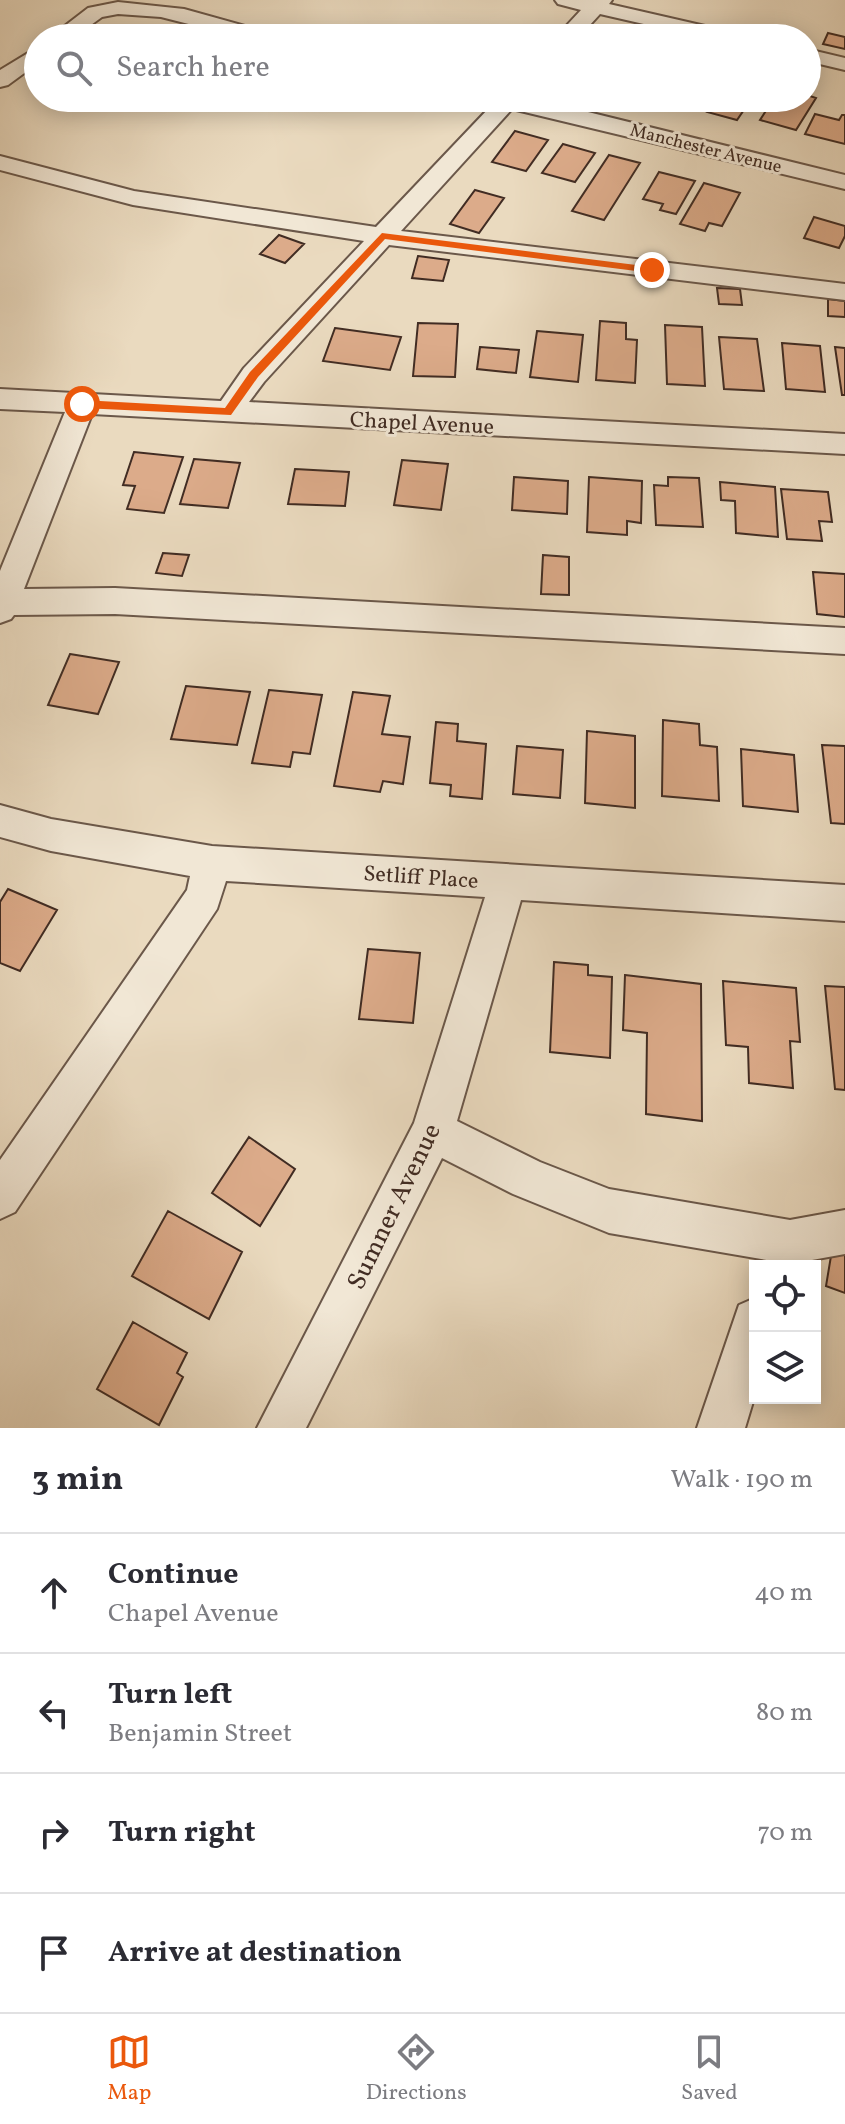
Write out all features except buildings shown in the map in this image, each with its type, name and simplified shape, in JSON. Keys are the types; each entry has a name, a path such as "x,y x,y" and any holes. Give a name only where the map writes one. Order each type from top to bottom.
{"street":[{"path":"565,0 598,4 677,24"},
{"path":"80,24 99,10 123,3 149,3 220,24"},
{"path":"579,24 598,4"},
{"path":"821,58 845,64"},
{"path":"0,80 24,63"},
{"path":"228,412 254,375 496,112"},
{"name":"Manchester Avenue","path":"560,112 845,182"},
{"path":"0,163 133,198 382,236 845,292"},
{"name":"Chapel Avenue","path":"0,399 845,444"},
{"path":"82,404 2,606 115,601 845,641"},
{"name":"Setliff Place","path":"0,821 51,835 212,863 845,903"},
{"path":"0,1197 204,897 212,863"},
{"name":"Sumner Avenue","path":"281,1428 433,1131 508,882"},
{"path":"433,1131 528,1179 609,1211 783,1254 845,1232"},
{"path":"721,1428 752,1332"}],"route":[{"path":"82,404 228,412 254,375 382,236 652,270"}]}
